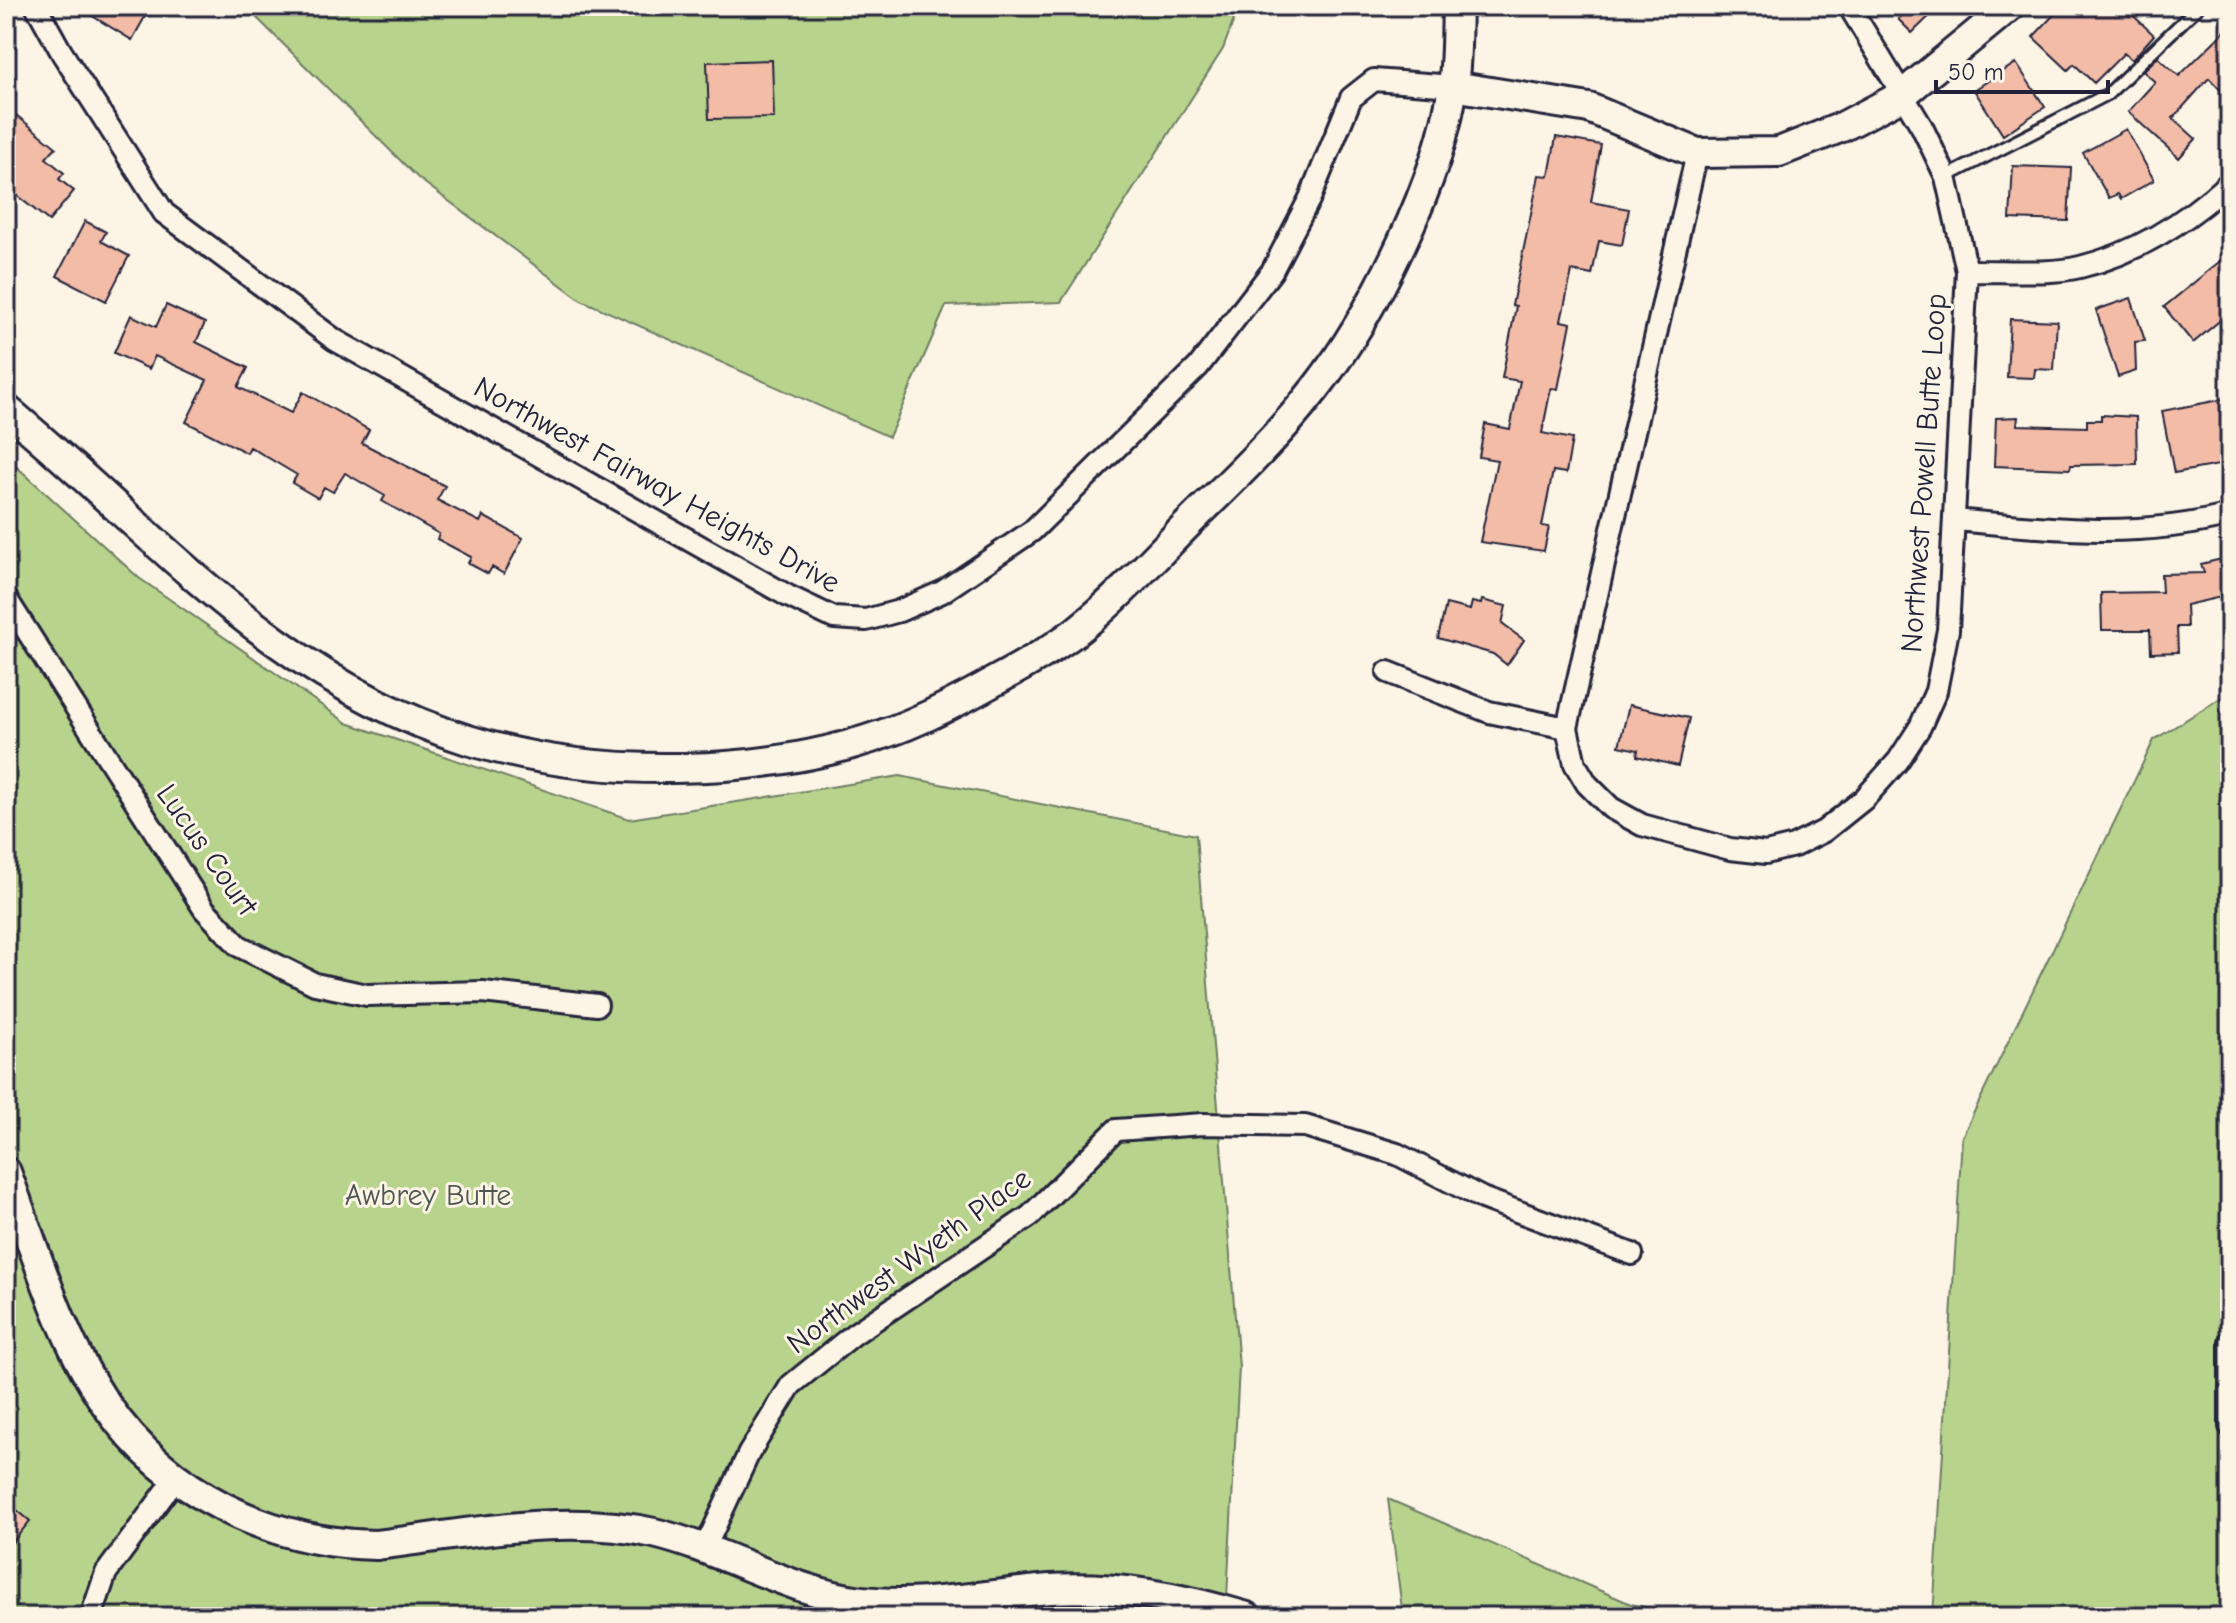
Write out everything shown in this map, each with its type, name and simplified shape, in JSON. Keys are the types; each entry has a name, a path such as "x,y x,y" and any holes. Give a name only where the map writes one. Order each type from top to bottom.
{"street":[{"name":"Northwest Fairway Heights Drive","path":"36,6 62,53 164,213 335,340 788,596 834,618 866,620 928,599 1032,531 1198,367 1272,271 1310,198 1351,98 1374,80 1453,86"},
{"path":"6,409 242,619 304,664 383,707 469,741 559,761 653,769 745,764 835,747 895,731 955,703 1078,630 1260,453 1318,386 1365,311 1402,240 1436,158 1453,86 1457,6"},
{"name":"Northwest Powell Butte Loop","path":"1697,153 1567,728 1575,764 1587,784 1611,808 1642,825 1730,849 1766,853 1794,846 1824,831 1864,799 1898,761 1920,727 1936,691 1948,630 1967,271 1946,177 1922,127 1849,6"},
{"path":"1453,86 1589,108 1697,153 1779,152 1842,127 1901,96 2010,6"},
{"path":"1967,271 2077,268 2137,248 2192,216 2230,182"},
{"path":"1956,520 2077,532 2186,527 2230,515"},
{"name":"Lucus Court","path":"6,598 204,909 239,946 315,984 367,995 483,992 597,1005"},
{"path":"1388,672 1489,712 1567,728"},
{"name":"Northwest Wyeth Place","path":"704,1550 749,1453 791,1385 854,1334 1030,1216 1116,1130 1203,1124 1305,1126 1397,1154 1482,1198 1632,1254"},
{"path":"6,1172 85,1370 132,1438 176,1478 235,1516 283,1532 347,1544 376,1545 565,1524 608,1525 656,1534 805,1588 862,1601 936,1602 1051,1589 1120,1589 1179,1608 1247,1617"},
{"path":"2230,1342 2230,1426"},
{"path":"91,1617 106,1573 176,1478"}],"lane":[{"path":"1946,177 2108,94 2199,6"}],"green space":[{"path":"245,6 1239,6 1223,49 1061,302 946,306 889,437 581,300 418,178"},
{"name":"Awbrey Butte","path":"6,457 139,578 347,723 629,819 900,776 1196,835 1239,1367 1226,1617 6,1617"},
{"path":"2230,692 2230,1617 1933,1617 1962,1137 2154,740"},
{"path":"1388,1499 1631,1604 1689,1617 1403,1617"}],"building":[{"path":"76,6 151,6 132,40"},
{"path":"1913,6 1940,6 1912,33 1898,19"},
{"path":"2062,6 2123,6 2154,35 2132,60 2124,53 2094,83 2074,64 2068,70 2033,37"},
{"path":"2230,26 2230,100 2209,78 2173,118 2196,139 2179,158 2128,112 2155,82 2143,71 2158,57 2179,76"},
{"path":"772,60 774,118 709,119 707,62"},
{"path":"2016,63 2045,107 2003,135 1974,90"},
{"path":"6,107 56,147 46,158 64,173 59,179 74,191 49,221 6,187"},
{"path":"2126,129 2154,180 2121,199 2118,194 2109,198 2083,153"},
{"path":"1556,137 1601,145 1591,202 1629,209 1622,245 1599,241 1592,275 1572,271 1561,321 1571,323 1558,389 1551,388 1542,433 1572,439 1566,473 1553,471 1542,526 1549,527 1544,551 1480,542 1497,460 1479,457 1485,424 1510,429 1520,381 1502,378 1516,306 1512,305 1539,175 1549,176"},
{"path":"2013,166 2071,168 2068,221 2010,219"},
{"path":"85,221 106,232 101,241 129,256 106,301 57,276"},
{"path":"2230,253 2230,312 2193,343 2164,307"},
{"path":"2131,298 2145,341 2135,342 2136,371 2118,377 2096,310"},
{"path":"166,305 205,323 196,342 248,368 238,387 291,413 303,392 369,430 362,443 445,486 437,500 480,522 483,516 523,538 504,574 492,567 488,574 468,563 471,557 437,539 439,534 382,501 385,496 345,473 333,492 324,487 318,498 292,483 297,475 250,447 247,453 186,422 207,380 155,356 149,369 114,353 131,315 156,327"},
{"path":"2010,319 2057,321 2054,370 2035,369 2034,378 2007,377"},
{"path":"2225,399 2230,428 2230,463 2174,473 2162,411"},
{"path":"2101,415 2136,417 2137,464 2071,465 2070,469 1994,466 1996,418 2018,417 2017,425 2087,427 2087,420 2101,420"},
{"path":"2230,557 2230,595 2186,605 2187,627 2177,627 2178,652 2151,653 2150,630 2102,630 2101,593 2162,592 2161,574 2204,573 2201,564"},
{"path":"1482,600 1506,606 1502,624 1524,640 1507,665 1493,654 1438,638 1446,604 1470,610 1472,602 1481,604"},
{"path":"1629,705 1689,718 1678,766 1637,756 1638,750 1619,746"},
{"path":"6,1501 30,1521 6,1550"}]}
